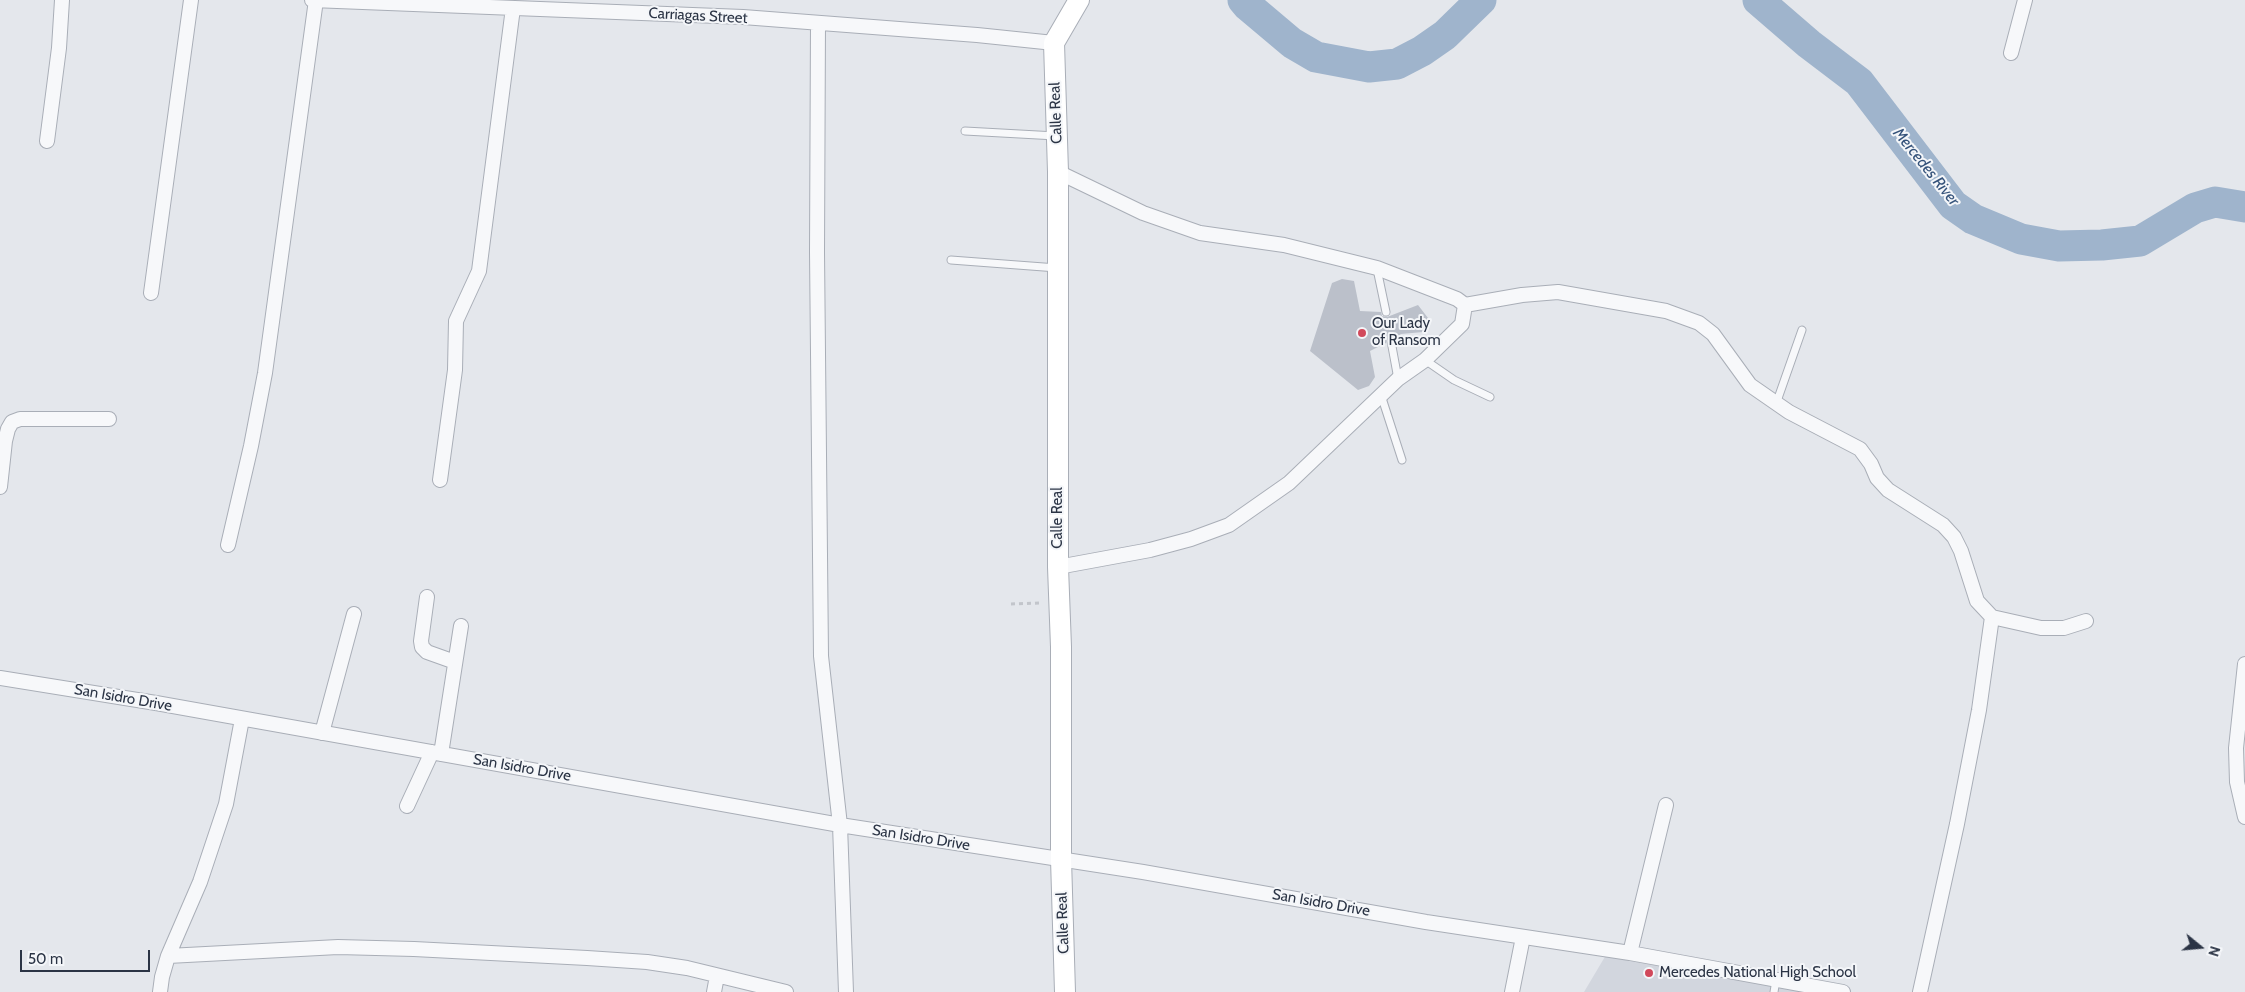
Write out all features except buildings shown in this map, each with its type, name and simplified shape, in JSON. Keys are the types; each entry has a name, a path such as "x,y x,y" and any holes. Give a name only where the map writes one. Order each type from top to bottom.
{"street":[{"path":"47,141 59,48 62,0"},
{"path":"151,293 191,0"},
{"name":"Carriagas Street","path":"312,0 513,8 637,6 1054,43"},
{"path":"228,545 251,446 265,373 316,0"},
{"path":"1054,43 1079,0"},
{"path":"2010,53 2025,0"},
{"path":"440,480 455,370 456,321 479,271 513,8"},
{"path":"818,23 816,252 821,656 840,825 846,992"},
{"name":"Calle Real","path":"1054,43 1058,172 1058,568 1061,859 1065,992"},
{"path":"1058,172 1143,213 1200,233 1284,245 1377,268 1457,299 1466,305 1522,295 1558,292 1666,311 1699,322 1713,334 1750,385 1776,405 1860,449 1871,464 1877,478 1888,490 1943,525 1954,537 1962,551 1977,601 1992,617 2041,628 2064,628 2086,621"},
{"path":"1058,568 1191,540 1229,525 1289,483 1398,379 1425,360 1462,324 1466,305"},
{"path":"0,487 5,441 12,422 20,419 109,419"},
{"path":"427,597 421,641 422,647 427,652 456,662"},
{"path":"322,733 354,614"},
{"path":"1920,992 1979,710 1992,617"},
{"path":"407,806 436,753 456,662 461,626"},
{"path":"2245,664 2236,748 2237,782 2245,817"},
{"name":"San Isidro Drive","path":"0,678 840,825 1061,859 1523,937 1630,953 1775,986 1843,992"},
{"path":"160,992 168,956 200,882 226,804 242,719"},
{"path":"1630,953 1666,805"},
{"path":"1512,992 1523,937"},
{"path":"168,956 338,947 414,949 647,962 786,992"},
{"path":"714,992 717,976"},
{"path":"162,977 171,992"}],"lane":[{"path":"965,131 1057,136"},
{"path":"950,260 1058,268"},
{"path":"1377,268 1386,312"},
{"path":"1776,405 1802,330"},
{"path":"1391,341 1398,379"},
{"path":"1425,360 1454,380 1490,397"},
{"path":"1381,395 1402,460"}],"path":[{"path":"1011,604 1059,603"}],"shaded area":[{"name":"Mercedes National High School","path":"1606,955 1803,992 1584,992"}],"waterway":[{"name":"Mercedes River","path":"1243,0 1292,43 1316,57 1369,67 1397,64 1422,51 1445,35 1481,0"},
{"name":"Mercedes River","path":"1758,0 1809,44 1859,82 1953,205 1973,219 2021,239 2059,246 2102,245 2140,241 2195,208 2215,202 2245,207"}],"place":[{"name":"Our Lady of Ransom","path":"1362,333"},
{"name":"Mercedes National High School","path":"1649,973"}]}
